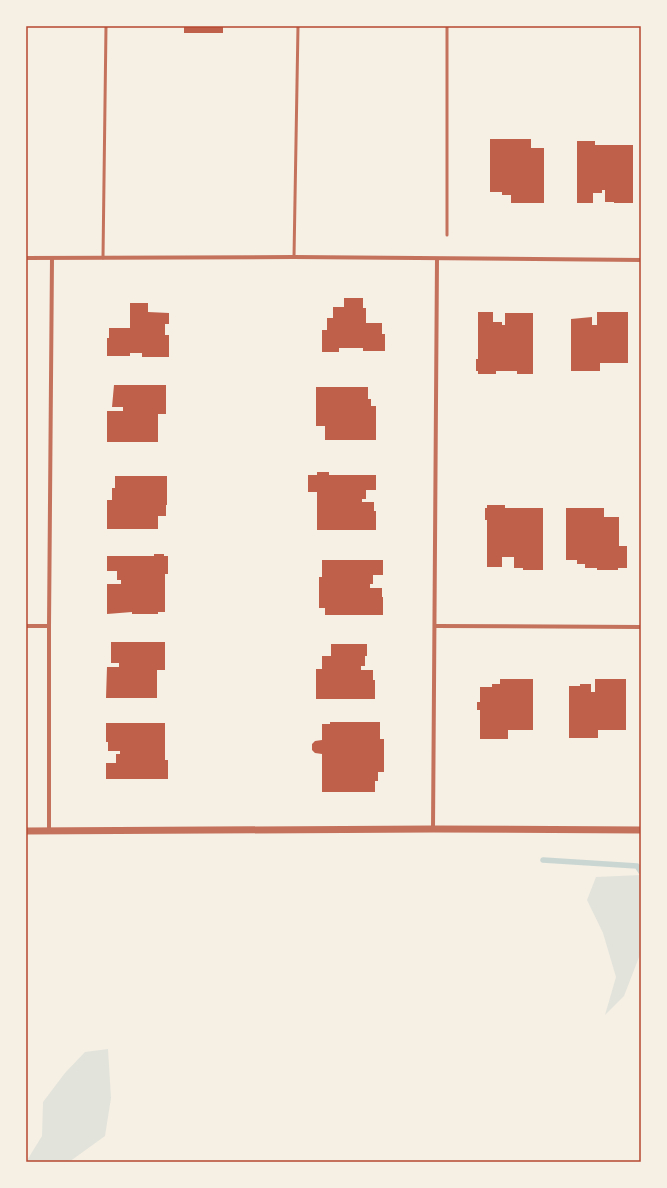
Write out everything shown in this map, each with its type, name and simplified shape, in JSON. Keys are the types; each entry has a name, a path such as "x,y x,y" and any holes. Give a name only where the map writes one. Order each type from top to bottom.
{"street":[{"path":"26,258 294,257 641,260"},
{"path":"49,831 52,258"},
{"path":"433,829 437,259"},
{"path":"26,626 49,626"},
{"path":"434,626 641,627"},
{"path":"26,831 433,829 641,830"}],"lane":[{"path":"103,258 106,26"},
{"path":"294,257 298,26"},
{"path":"447,235 448,26"}],"shaded area":[{"path":"641,875 641,952 624,996 605,1015 616,977 603,933 587,900 596,877"},
{"path":"108,1049 111,1098 105,1136 69,1162 26,1162 42,1136 43,1102 65,1073 85,1052"}],"building":[{"path":"184,26 223,26 223,33 184,33"},
{"path":"490,139 531,139 531,148 544,148 544,203 511,203 511,195 502,195 502,192 490,192"},
{"path":"577,141 595,141 595,145 633,145 633,203 605,202 605,190 602,190 602,193 593,193 593,203 577,203"},
{"path":"344,298 363,298 363,308 366,308 366,323 382,323 382,334 385,334 385,351 363,351 363,348 339,348 339,352 322,352 322,330 327,330 327,318 333,318 333,307 344,307"},
{"path":"130,303 148,303 148,312 169,313 169,324 165,324 165,335 169,335 169,357 142,357 142,353 130,353 130,356 107,356 107,338 109,338 109,328 130,328"},
{"path":"478,312 493,312 493,322 502,322 502,325 505,325 505,313 533,313 533,374 517,374 517,371 496,371 496,374 478,374 478,371 476,371 476,359 478,359"},
{"path":"597,312 628,312 628,363 600,363 600,371 571,371 571,319 592,317 592,325 597,325"},
{"path":"114,385 166,385 166,414 158,414 158,442 107,442 107,411 123,411 123,407 112,407"},
{"path":"316,387 368,387 368,399 371,399 371,406 376,406 376,440 325,440 325,426 316,426"},
{"path":"317,472 329,472 329,475 376,475 376,490 366,490 366,499 362,499 362,502 374,502 374,511 376,511 376,530 317,530 317,492 308,492 308,475 317,475"},
{"path":"115,476 167,476 166,516 158,516 158,529 107,529 107,500 112,500 112,488 115,488"},
{"path":"487,505 505,505 505,508 543,508 543,570 523,570 523,568 514,568 514,557 502,557 502,567 487,567 487,520 485,520 485,508 487,508"},
{"path":"566,508 604,508 604,517 619,517 619,546 627,546 627,568 618,568 618,570 597,570 597,568 585,568 585,564 577,564 577,560 566,560"},
{"path":"154,554 164,554 164,556 168,556 168,574 165,574 165,612 158,612 158,614 132,614 132,612 107,614 107,584 121,584 121,580 117,580 117,571 107,571 107,556 154,556"},
{"path":"322,560 383,560 383,575 373,575 373,584 370,584 370,588 382,588 383,615 325,615 325,608 319,608 319,577 322,577"},
{"path":"111,642 165,642 165,670 157,670 157,698 106,698 107,667 119,667 119,663 111,663"},
{"path":"331,644 367,644 365,666 361,666 361,670 373,670 373,680 375,680 375,699 316,699 316,669 322,669 322,656 331,656"},
{"path":"500,679 533,679 533,730 508,730 508,739 480,739 480,710 477,710 477,702 480,702 480,687 492,687 492,684 500,684"},
{"path":"595,679 626,679 626,730 598,730 598,738 569,738 569,686 591,684 591,692 595,692"},
{"path":"330,722 380,722 380,739 384,739 384,772 378,772 378,781 375,781 375,792 322,792 322,754 315,753 312,750 312,744 315,741 322,740 322,724 330,724"},
{"path":"106,723 165,723 165,760 168,760 168,779 106,779 106,763 116,763 116,754 120,754 120,751 108,751 108,742 106,742"}],"waterway":[{"path":"543,860 637,866 641,872"}]}
